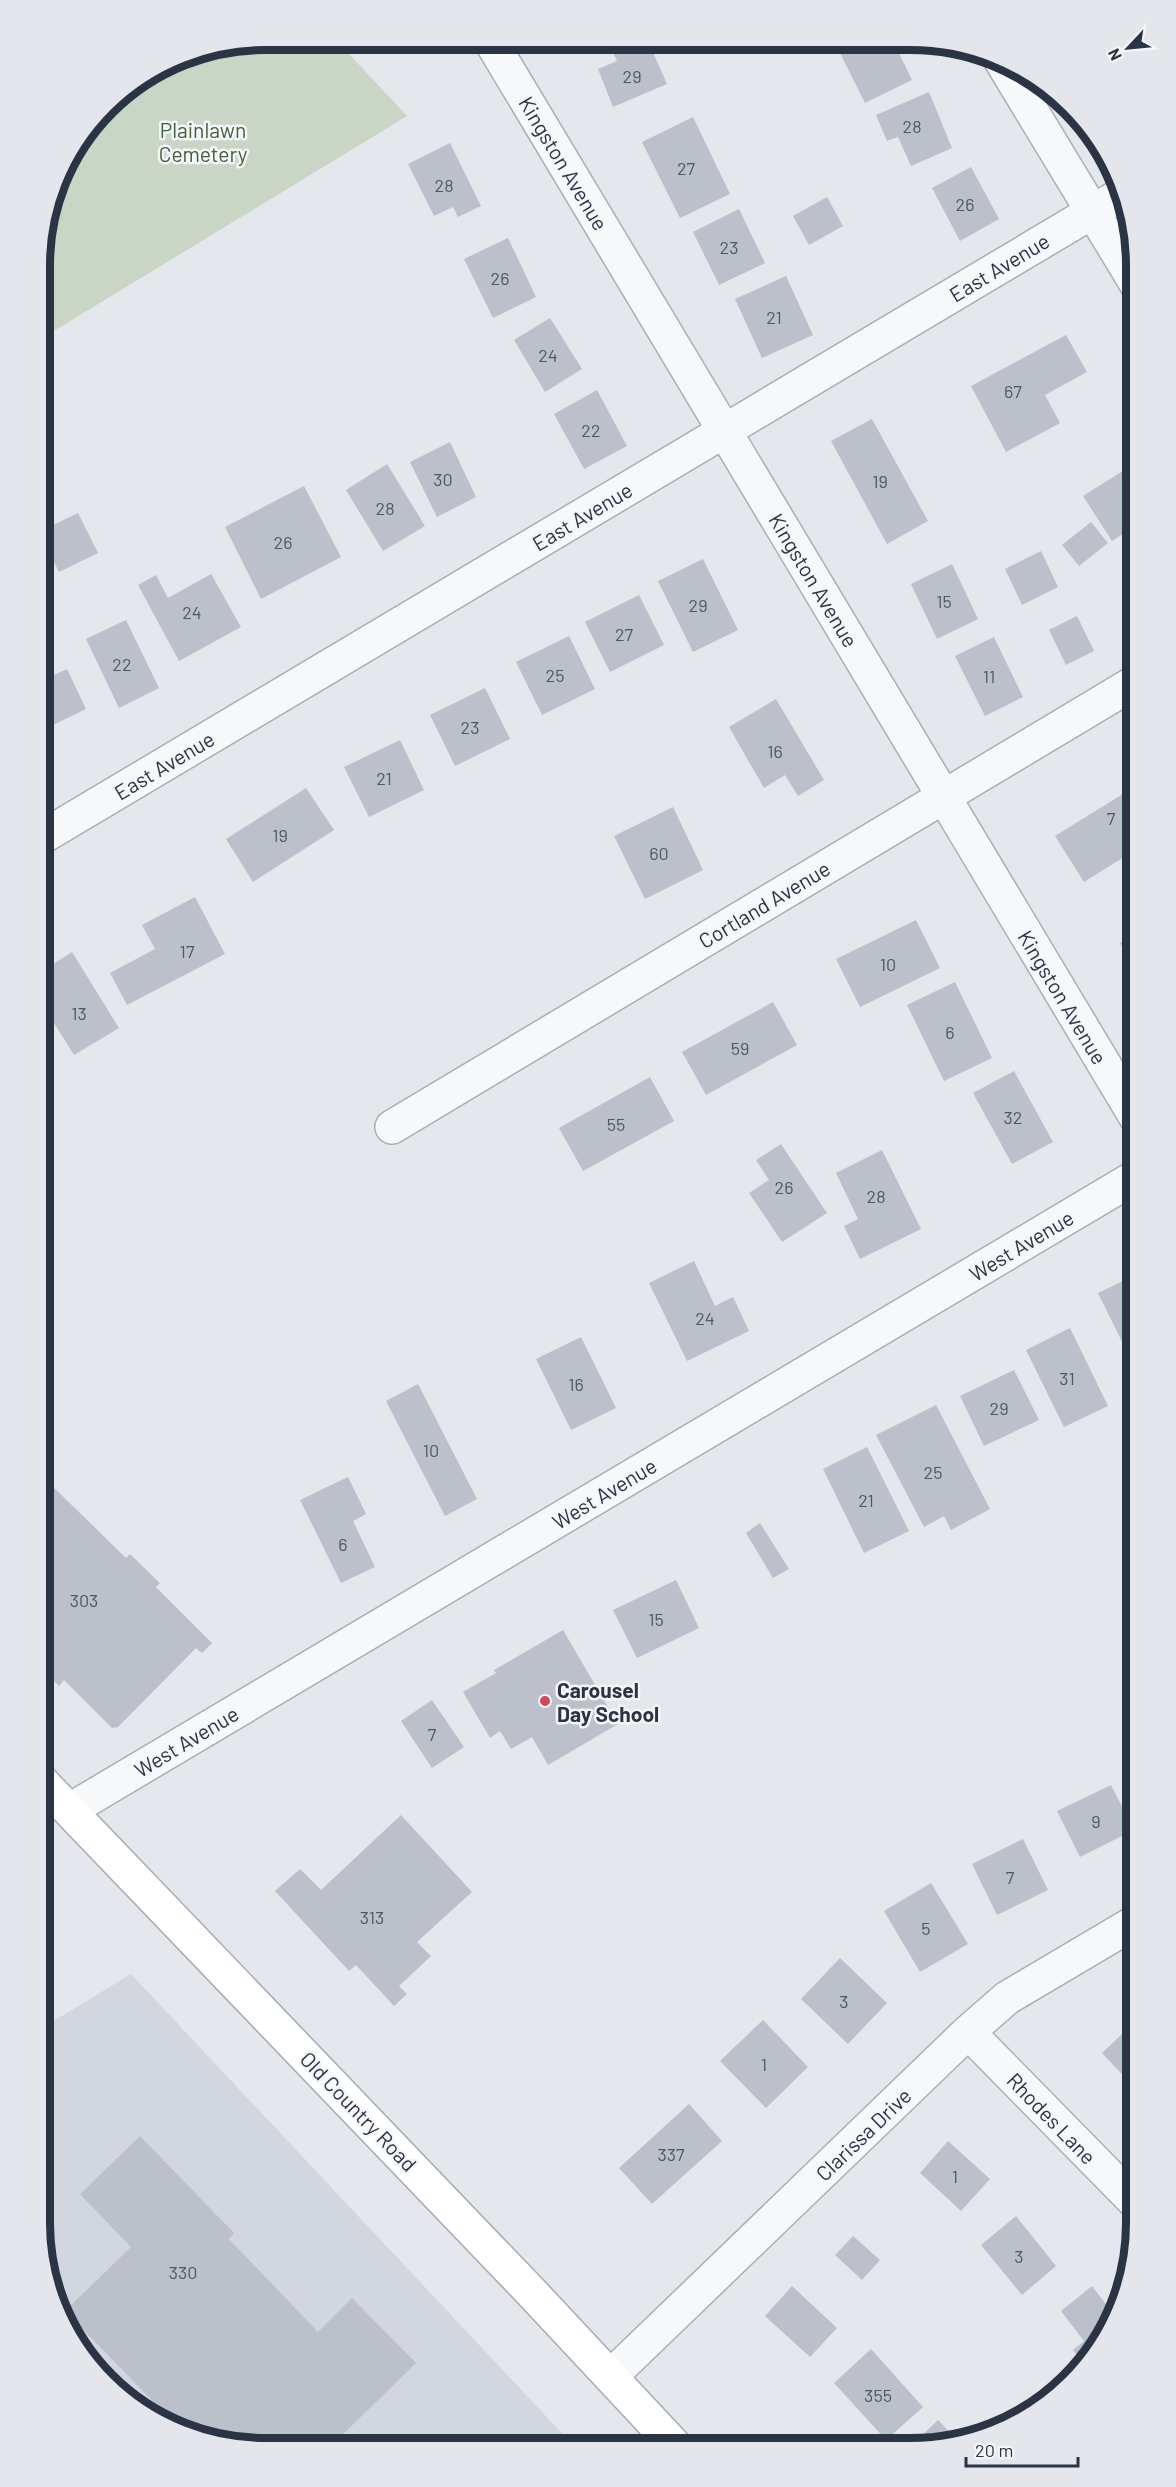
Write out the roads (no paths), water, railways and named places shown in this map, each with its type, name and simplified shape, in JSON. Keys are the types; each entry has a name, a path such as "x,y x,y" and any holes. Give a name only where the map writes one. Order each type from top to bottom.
{"main road":[{"name":"Old Country Road","path":"50,1790 669,2438"}],"street":[{"name":"Kingston Avenue","path":"496,50 1126,1101"},
{"path":"1009,73 1126,267"},
{"name":"East Avenue","path":"50,832 1116,198"},
{"name":"Cortland Avenue","path":"392,1127 1126,688"},
{"name":"West Avenue","path":"70,1810 1126,1183"},
{"name":"Clarissa Drive","path":"611,2376 968,2032 1007,1998 1126,1928"},
{"name":"Rhodes Lane","path":"968,2032 1126,2193"}],"place":[{"name":"Carousel Day School","path":"545,1701"}],"park label":[{"name":"Plainlawn Cemetery","path":"203,141"}]}
